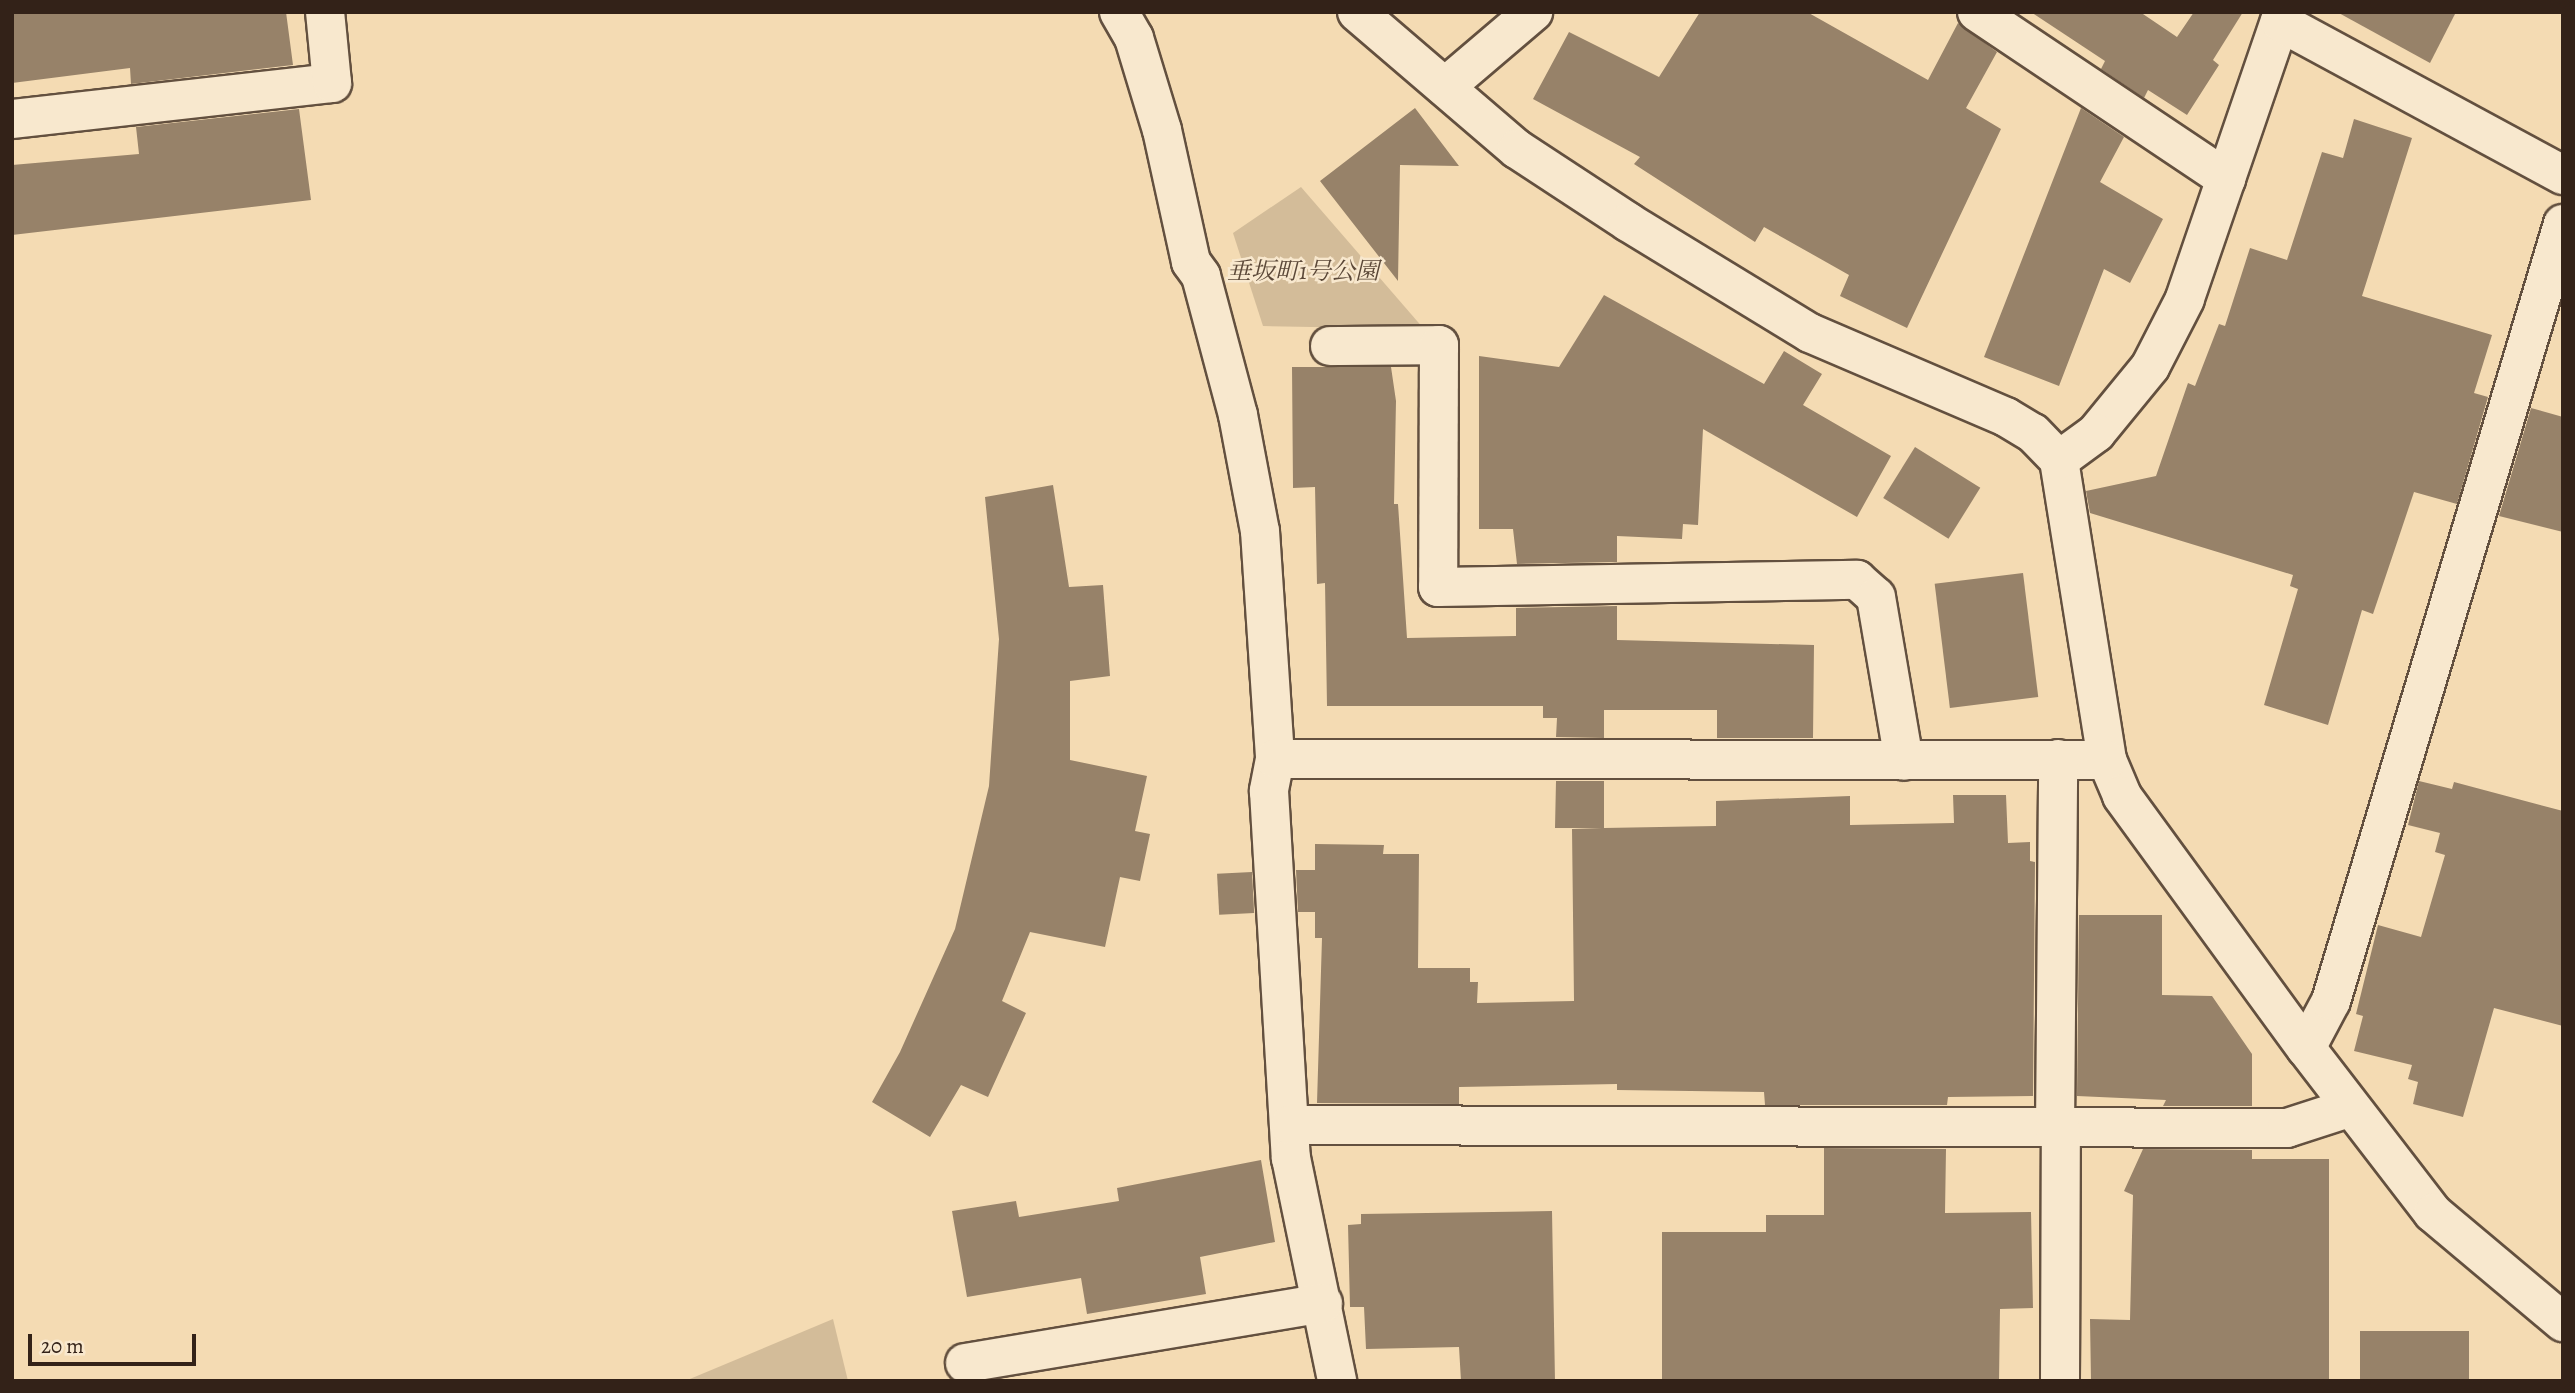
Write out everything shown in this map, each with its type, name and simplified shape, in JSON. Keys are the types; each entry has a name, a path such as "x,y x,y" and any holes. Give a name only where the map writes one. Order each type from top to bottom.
{"street":[{"path":"12,120 332,83 325,12"},
{"path":"1119,12 1133,38 1162,130 1191,262 1201,276 1238,415 1260,531 1275,759 1269,792 1291,1158 1323,1303 1336,1381"},
{"path":"1357,12 1517,149 1810,333 2006,417 2033,433 2059,460 2107,760 2122,796 2349,1108 2433,1213 2563,1322"},
{"path":"1445,87 1533,12"},
{"path":"1978,12 2226,179"},
{"path":"2059,460 2096,433 2150,367 2185,299 2281,17 2563,175"},
{"path":"2306,1048 2331,1001 2563,224"},
{"path":"1330,346 1439,345 1438,587 1857,580 1876,597 1904,761"},
{"path":"1275,759 2107,760"},
{"path":"2058,759 2060,1381"},
{"path":"1290,1125 2287,1128 2349,1108"},
{"path":"965,1363 1323,1303"}],"green space":[{"name":"垂坂町1号公園","path":"1301,187 1424,329 1263,326 1233,233"},
{"path":"833,1319 848,1381 685,1381"}],"building":[{"path":"12,12 286,12 293,65 131,84 130,68 12,83"},
{"path":"1700,12 1807,12 1928,80 1958,23 1997,52 1966,108 2001,129 1907,328 1840,296 1849,275 1764,227 1755,242 1634,164 1640,157 1533,99 1569,32 1659,77"},
{"path":"2031,12 2140,12 2177,37 2194,12 2243,12 2213,60 2219,65 2187,115 2148,90 2144,98 2101,69 2105,61"},
{"path":"2337,12 2456,12 2430,63"},
{"path":"1415,108 1459,166 1400,165 1398,281 1320,181"},
{"path":"2081,108 2124,137 2100,182 2163,219 2130,283 2104,269 2059,386 1984,357"},
{"path":"299,109 311,200 12,235 12,165 139,154 136,127"},
{"path":"2354,119 2412,138 2362,296 2492,335 2474,393 2488,397 2457,504 2414,492 2373,614 2362,610 2328,725 2264,705 2298,589 2290,586 2293,575 2090,513 2086,491 2156,476 2188,383 2195,386 2219,324 2225,326 2250,248 2287,260 2322,152 2343,158"},
{"path":"1604,295 1764,384 1784,351 1822,374 1803,405 1891,456 1857,517 1703,429 1698,525 1683,524 1682,539 1617,536 1617,562 1517,564 1513,529 1479,529 1479,356 1559,367"},
{"path":"1292,367 1391,367 1396,401 1394,504 1398,504 1407,638 1516,636 1516,608 1617,606 1617,640 1814,645 1813,738 1717,738 1717,710 1604,710 1604,738 1556,737 1557,718 1543,718 1543,706 1327,706 1325,583 1317,584 1315,487 1293,488"},
{"path":"2531,408 2563,417 2563,532 2499,516"},
{"path":"1915,447 1980,488 1949,539 1883,498"},
{"path":"1053,485 1069,587 1103,585 1110,676 1070,681 1070,760 1147,776 1135,831 1150,834 1140,881 1120,877 1105,947 1030,932 1002,1001 1026,1013 988,1097 961,1085 930,1137 872,1102 900,1052 955,929 989,786 999,639 985,497"},
{"path":"2023,573 2038,697 1950,708 1935,584"},
{"path":"1556,781 1604,781 1604,828 1716,826 1716,801 1850,796 1850,825 1954,823 1953,795 2006,795 2008,843 2030,842 2030,861 2035,862 2033,1096 1948,1097 1947,1105 1765,1105 1764,1092 1617,1090 1617,1084 1459,1087 1459,1104 1317,1103 1322,938 1315,938 1315,912 1298,912 1296,870 1315,870 1315,844 1384,845 1383,854 1419,854 1418,968 1470,968 1470,982 1478,982 1477,1003 1574,1001 1572,829 1602,828 1555,828"},
{"path":"2419,781 2452,789 2454,782 2563,811 2563,1026 2494,1008 2463,1117 2413,1104 2418,1082 2408,1079 2412,1065 2354,1051 2363,1016 2356,1014 2378,925 2421,937 2445,855 2435,852 2440,833 2408,825"},
{"path":"1252,872 1254,913 1219,915 1217,874"},
{"path":"2079,915 2162,915 2162,995 2212,996 2252,1054 2252,1106 2163,1106 2166,1100 2077,1096"},
{"path":"1824,1148 1946,1149 1945,1213 2031,1212 2033,1308 2000,1309 1999,1381 1662,1381 1662,1232 1766,1232 1766,1215 1824,1215"},
{"path":"2143,1149 2252,1150 2252,1159 2329,1159 2329,1381 2091,1381 2090,1319 2130,1320 2133,1195 2124,1191"},
{"path":"1261,1160 1275,1242 1200,1257 1206,1294 1087,1314 1081,1278 967,1297 952,1211 1016,1201 1019,1217 1119,1201 1117,1188"},
{"path":"1552,1211 1555,1381 1461,1381 1459,1347 1366,1349 1364,1307 1350,1307 1348,1225 1361,1224 1361,1214"},
{"path":"2360,1331 2469,1331 2469,1381 2360,1381"}]}
